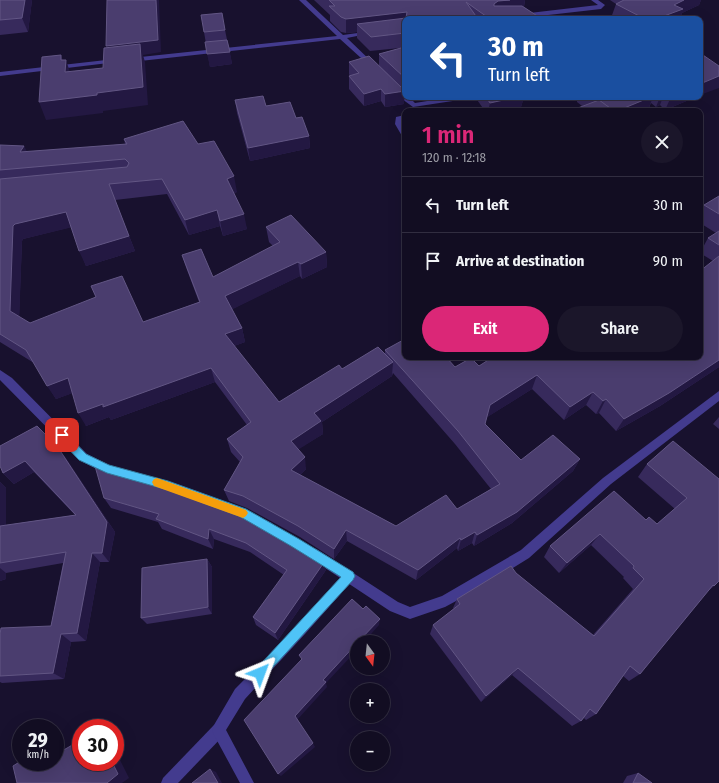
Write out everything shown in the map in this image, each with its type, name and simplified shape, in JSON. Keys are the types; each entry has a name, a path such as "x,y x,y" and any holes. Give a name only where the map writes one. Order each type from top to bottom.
{"street":[{"path":"302,0 376,70"},
{"path":"536,16 601,8 602,5 594,0"},
{"path":"0,74 342,37 381,31"},
{"path":"399,91 402,94"},
{"path":"413,108 452,100"},
{"path":"402,118 399,119 399,124 402,129"},
{"path":"0,374 9,381 83,457 107,469 145,479"},
{"path":"302,546 394,607 410,613 445,601 525,554 607,481 719,395"},
{"path":"220,504 242,513 275,531"},
{"path":"168,783 219,730 240,694 349,576"},
{"path":"219,730 247,783"}],"building":[{"path":"0,0 25,0 22,18 0,20"},
{"path":"107,0 156,0 158,40 106,46"},
{"path":"329,0 510,0 498,1 494,4 494,6 522,6 537,16 486,16 466,2 476,16 406,16 407,12 346,19 341,17 329,6 335,6"},
{"path":"624,0 684,0 674,5 683,9 664,16 639,16 616,4"},
{"path":"222,13 225,30 204,32 201,15"},
{"path":"402,18 402,33 371,37 357,24"},
{"path":"227,40 230,52 207,54 205,42"},
{"path":"140,44 143,87 97,93 97,95 39,102 42,57 61,55 61,60 66,60 65,72 103,68 104,48"},
{"path":"402,49 402,75 379,54"},
{"path":"703,55 719,66 719,76 703,83"},
{"path":"369,56 402,88 402,91 385,94 381,89 364,94 349,76 359,73 349,62"},
{"path":"263,96 266,106 290,102 296,118 302,117 309,136 248,148 235,100"},
{"path":"488,100 504,100 490,103"},
{"path":"599,100 644,100 624,108 610,108"},
{"path":"599,100 610,108 578,108"},
{"path":"183,121 198,144 214,141 234,176 227,179 244,214 220,221 217,210 185,220 162,179 109,184 129,236 79,251 66,212 15,224 13,226 10,311 30,323 96,297 91,286 122,276 143,322 200,302 182,255 201,249 213,277 280,242 266,227 291,215 326,252 301,264 298,262 225,296 242,328 225,334 279,402 339,365 342,369 378,347 393,362 314,413 321,421 291,441 305,457 291,470 396,526 446,495 457,509 500,484 458,431 385,350 402,341 402,360 449,360 455,367 467,360 473,360 479,366 488,360 703,360 703,269 719,256 719,360 669,393 624,419 606,399 603,401 593,392 570,407 537,375 490,405 485,424 521,460 553,435 580,459 517,512 477,535 475,532 461,540 460,538 418,570 346,530 334,549 298,526 243,496 224,490 243,457 227,439 251,422 211,368 103,407 103,404 78,413 68,378 47,386 26,350 0,334 0,179 127,167 129,163 125,159 0,170 0,145 24,146 20,152 127,144 124,139"},
{"path":"719,196 719,214 704,205"},
{"path":"719,231 719,245 708,238"},
{"path":"37,426 57,446 107,522 102,553 92,553 77,633 61,634 53,673 0,676 1,628 51,626 66,552 0,563 0,526 76,515 25,461 3,473 0,466 0,446"},
{"path":"673,441 719,479 719,581 714,586 713,585 640,674 630,666 596,714 590,709 581,721 518,668 486,696 433,625 460,604 457,599 511,566 516,573 594,636 644,579 633,568 634,566 600,534 567,563 550,546 614,491 646,520 649,517 657,524 687,498 647,464"},
{"path":"95,466 121,474 123,470 176,486 234,508 288,538 325,561 275,633 253,617 287,570 246,543 209,529 208,539 156,519 159,514 104,498"},
{"path":"207,559 208,607 141,618 142,568"},
{"path":"352,599 363,609 366,606 380,619 365,635 350,635 350,651 323,680 326,682 295,716 313,743 278,774 244,720 302,659 299,655"},
{"path":"72,745 72,771 116,771 118,774 107,783 17,783 14,771 64,771 64,750"},
{"path":"210,769 218,783 192,783"},
{"path":"638,773 652,783 633,783"}],"slow traffic":[{"path":"157,482 243,513"}],"route":[{"path":"62,435 83,457 107,469 168,485 242,513 295,542 349,576 260,673"}]}
